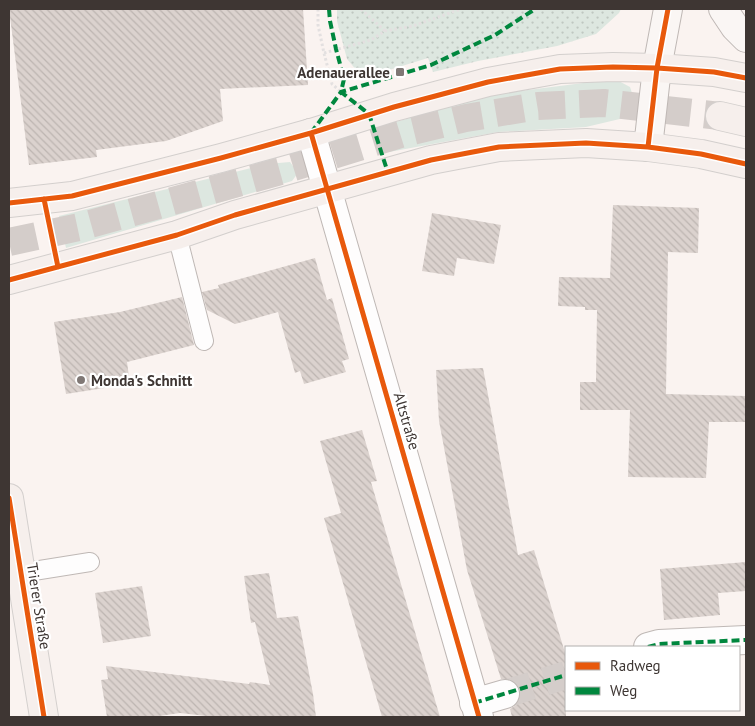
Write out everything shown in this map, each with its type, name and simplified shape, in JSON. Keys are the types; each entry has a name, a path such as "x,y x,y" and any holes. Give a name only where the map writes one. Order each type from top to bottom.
{"main road":[{"path":"648,147 657,68 668,9"},
{"path":"723,9 746,38"},
{"path":"9,203 72,196 193,166 311,133 394,107 488,82 560,69 613,66 657,68 714,72 746,78"},
{"path":"720,116 746,122"},
{"path":"9,280 177,235 235,215 431,160 499,147 586,143 648,147 701,154 746,164"},
{"name":"Trierer Straße","path":"9,498 44,717"}],"street":[{"name":"Altstraße","path":"311,133 477,710 505,694"},
{"path":"652,646 659,644 746,640"}],"lane":[{"path":"177,235 204,341"},
{"path":"21,573 90,562"}],"path":[{"path":"318,9 318,24 332,84 341,92"},
{"path":"362,9 385,31"},
{"path":"324,53 371,40 385,31 413,26 461,9"}],"shaded area":[{"path":"337,9 621,9 596,34 557,46 478,61 433,72 428,58 363,78 347,59 337,21"},
{"path":"615,79 630,87 635,102 624,118 586,127 498,132 389,152 382,126 489,95"},
{"path":"290,162 298,173 292,181 66,248 59,216 267,164"}],"building":[{"path":"9,9 303,9 308,85 220,89 223,121 166,141 96,150 97,157 29,165"},
{"path":"613,205 699,208 698,253 668,252 666,394 746,396 746,422 709,422 706,478 628,477 630,410 580,410 580,382 596,382 597,310 585,310 585,307 558,306 559,277 610,278"},
{"path":"432,213 501,225 494,264 457,258 454,276 422,271"},
{"path":"315,258 327,300 332,298 349,359 342,361 346,372 304,384 300,371 295,373 278,312 235,324 207,310 202,292 219,288 218,285"},
{"path":"182,297 194,345 127,362 130,384 66,394 54,322 120,312"},
{"path":"483,368 518,555 534,550 565,653 566,717 512,717 510,709 516,705 520,698 520,689 515,682 509,679 501,679 467,570 439,421 436,370"},
{"path":"362,430 377,481 371,482 440,717 382,717 324,518 341,513 320,441"},
{"path":"746,562 746,591 718,593 720,615 664,620 660,569"},
{"path":"269,573 277,618 298,616 316,717 215,717 180,713 152,717 107,717 101,680 108,679 106,666 270,685 255,622 251,623 244,576"},
{"path":"142,586 151,636 103,643 95,593"}],"tunnel":[{"path":"9,242 79,227 281,171 404,133 466,118 538,106 604,103 720,116"},
{"path":"505,694 565,675"}],"marked path":[{"path":"329,9 330,21 344,79 341,92 369,114 388,173"},
{"path":"311,133 341,92 431,65 495,35 535,9"},
{"path":"652,646 659,644 746,640"},
{"path":"474,703 565,675"}],"cycle path":[{"path":"648,147 657,68 668,9"},
{"path":"9,203 72,196 221,158 394,107 488,82 560,69 657,68 714,72 746,78"},
{"path":"311,133 479,717"},
{"path":"9,280 177,235 235,215 431,160 499,147 586,143 648,147 701,154 746,164"},
{"path":"44,199 58,267"},
{"path":"9,498 44,717"}],"place":[{"name":"Adenauerallee","path":"400,72"},
{"name":"Monda's Schnitt","path":"81,380"}]}
